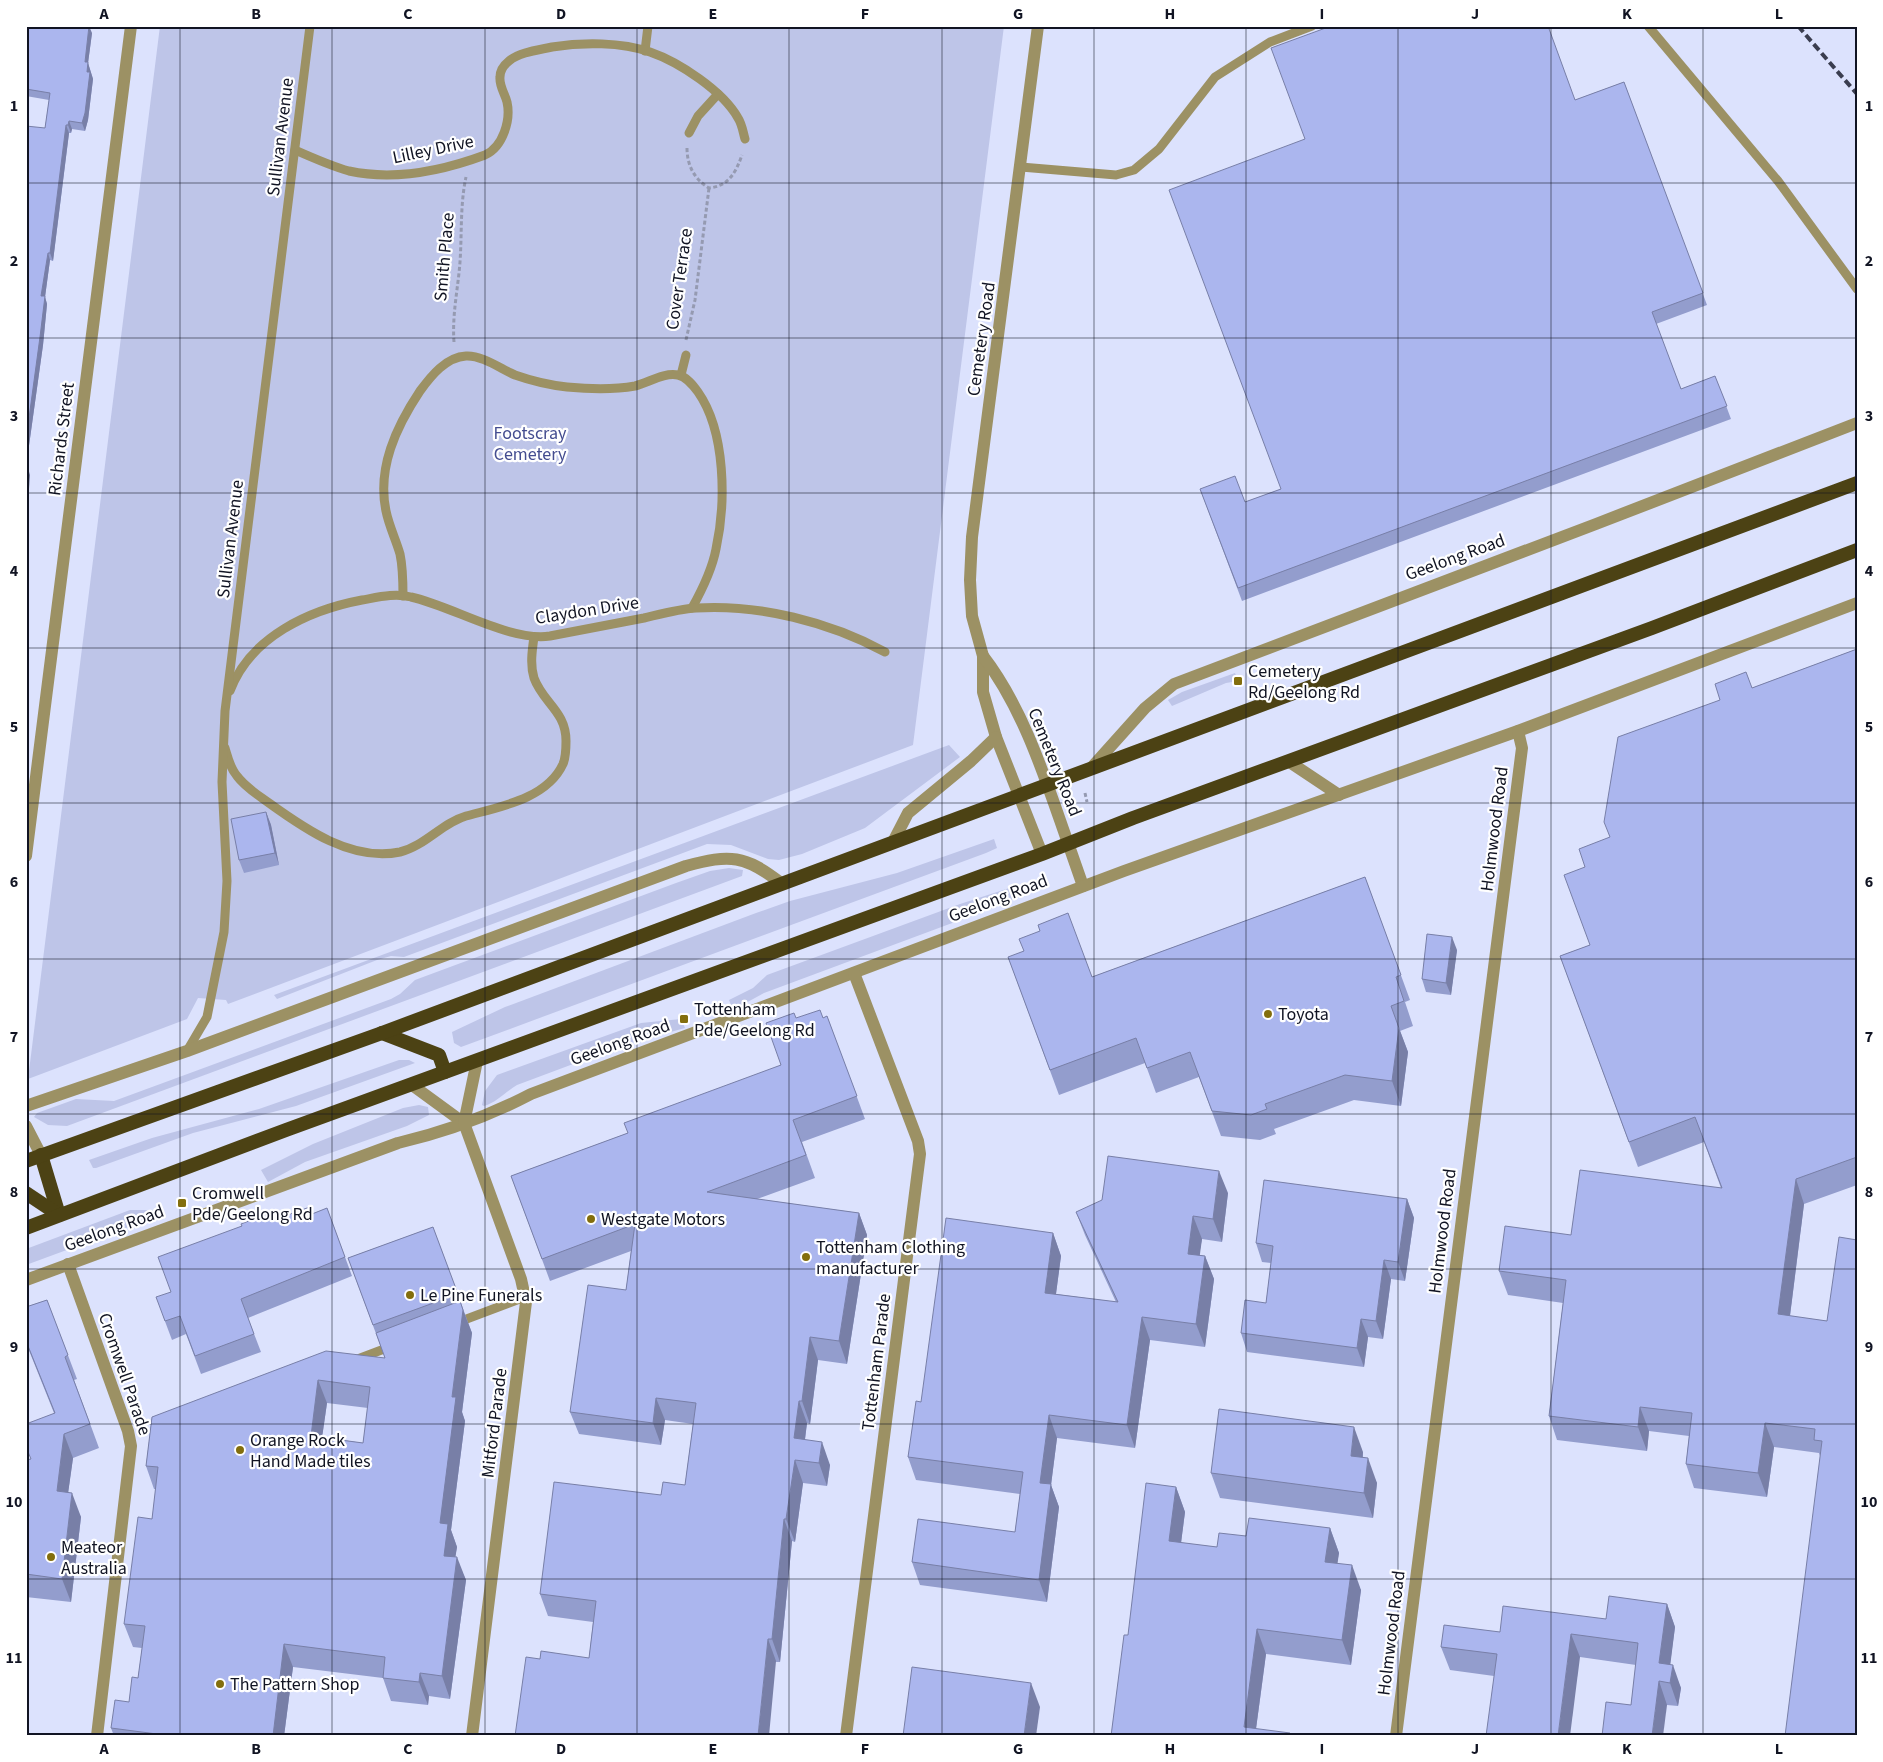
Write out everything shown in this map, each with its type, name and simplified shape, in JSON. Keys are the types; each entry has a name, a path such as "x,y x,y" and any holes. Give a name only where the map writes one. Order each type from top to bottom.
{"highway":[{"name":"Geelong Road","path":"26,1161 382,1033 1047,783 1857,483"},
{"name":"Geelong Road","path":"26,1228 412,1084 1042,854 1857,550"},
{"path":"382,1033 439,1055 445,1072"},
{"path":"41,1155 59,1215"},
{"path":"26,1193 59,1215"}],"street":[{"name":"Richards Street","path":"26,856 30,789 131,26"},
{"name":"Cemetery Road","path":"1038,26 972,537 970,580 972,616 983,656 983,692 996,737 1042,854"},
{"name":"Geelong Road","path":"1093,766 1145,708 1174,684 1857,423"},
{"name":"Geelong Road","path":"26,1280 398,1143 433,1135 500,1110 531,1094 1083,886 1518,731 1857,603"},
{"name":"Cemetery Road","path":"983,656 1001,679 1047,783 1083,886"},
{"name":"Holmwood Road","path":"1396,1736 1522,748 1518,731"},
{"path":"893,842 908,813 971,761 996,737"},
{"path":"1288,761 1339,795"},
{"path":"26,1106 187,1051 686,866 716,858 733,858 760,867 781,883"},
{"name":"Tottenham Parade","path":"846,1736 920,1154 918,1141 854,973"},
{"path":"412,1084 464,1123 477,1061"},
{"name":"Mitford Parade","path":"464,1123 521,1279 525,1297 525,1317 472,1736"},
{"path":"26,1126 41,1155"},
{"name":"Cromwell Parade","path":"68,1264 132,1446 97,1736"}],"lane":[{"name":"Sullivan Avenue","path":"187,1051 207,1017 224,932 227,881 222,816 225,711 310,26"},
{"path":"645,51 648,26"},
{"path":"1021,167 1116,175 1134,170 1160,150 1215,77 1270,42 1312,26"},
{"path":"1648,26 1778,181 1857,289"},
{"name":"Lilley Drive","path":"295,150 347,170 383,175 408,175 490,153 502,137 508,108 500,77 503,68 513,58 546,48 576,45 617,46 645,51 690,73 718,94 738,118 745,139"},
{"path":"690,133 698,116 718,94"},
{"name":"Cover Terrace","path":"681,376 686,355"},
{"path":"403,596 401,557 384,503 385,467 400,427 419,394 440,368 457,357 472,356 539,383 579,388 620,388 635,386 668,375 681,376 694,386 710,413 717,444 722,498 721,520 714,558 692,608"},
{"name":"Claydon Drive","path":"225,711 234,683 245,665 270,639 315,612 377,598 403,596 534,637 550,636 692,608 744,610 805,621 852,635 885,652"},
{"path":"223,735 228,761 237,776 263,798 310,831 339,844 365,851 391,853 410,849 457,820 497,809 529,795 549,782 558,773 565,758 565,732 560,715 534,676 532,655 534,637"},
{"path":"444,1327 525,1297"},
{"path":"345,1363 399,1344"}],"path":[{"path":"690,133 686,150 689,166 698,179 709,188 720,186 729,180 737,168 745,139"},
{"name":"Smith Place","path":"457,357 452,322 460,269 463,196 469,160"},
{"name":"Cover Terrace","path":"686,355 687,333 695,300 709,188"},
{"path":"1085,793 1087,802"}],"green space":[{"name":"Footscray Cemetery","path":"160,26 1004,26 913,745 228,1004 226,1000 198,998 187,1019 28,1079"},
{"path":"1235,673 1238,681 1226,683 1172,706 1168,700 1182,692"},
{"path":"949,745 960,757 865,828 802,854 779,860 768,859 731,845 707,844 404,957 391,956 377,960 277,999 274,995"},
{"path":"994,839 997,848 986,853 461,1047 454,1043 452,1032 505,1007 790,901 897,873"},
{"path":"729,868 743,870 742,876 67,1126 48,1125 34,1117 37,1113 76,1099 114,1101 391,999 400,994 415,980 676,883 710,871"},
{"path":"1019,885 1022,895 1006,903 764,993 733,1010 729,1000 753,988 767,975 960,904"},
{"path":"681,1019 685,1028 624,1045 517,1085 493,1102 482,1105 485,1091 497,1075 641,1023"},
{"path":"399,1060 409,1060 415,1063 296,1106 193,1133 96,1168 93,1168 89,1160 152,1138 259,1109"},
{"path":"419,1105 428,1107 429,1115 407,1126 305,1162 268,1182 261,1170 313,1144 403,1108"},
{"path":"130,1210 158,1210 162,1219 129,1227 26,1265 26,1249"}],"building":[{"path":"26,26 89,26 85,62 88,62 87,72 90,72 82,123 69,121 68,125 66,125 50,253 48,253 41,296 45,296 26,440 26,126 45,128 50,93 26,89"},
{"path":"1331,26 1548,26 1575,100 1624,82 1703,293 1652,312 1681,389 1715,376 1727,406 1238,588 1200,489 1235,476 1245,502 1281,489 1169,190 1305,139 1271,48"},
{"path":"26,467 28,468 26,484"},
{"path":"1857,649 1857,1157 1796,1179 1778,1314 1827,1321 1839,1237 1857,1240 1857,1736 1785,1736 1822,1441 1814,1440 1815,1429 1765,1423 1758,1473 1686,1464 1692,1413 1640,1407 1638,1427 1549,1416 1566,1280 1499,1271 1505,1226 1571,1235 1580,1170 1722,1188 1695,1117 1629,1142 1560,956 1590,945 1564,875 1585,867 1579,849 1610,837 1604,822 1618,737 1720,700 1715,684 1746,672 1752,688"},
{"path":"266,812 275,853 239,860 231,819"},
{"name":"Toyota","path":"1365,877 1401,975 1396,977 1404,1001 1391,1006 1399,1028 1392,1081 1345,1075 1265,1104 1267,1109 1251,1115 1212,1111 1190,1052 1147,1068 1136,1038 1050,1070 1008,957 1024,951 1019,939 1040,931 1038,925 1068,913 1092,977"},
{"path":"1427,934 1452,937 1446,983 1422,979"},
{"path":"820,1010 823,1018 827,1016 857,1096 793,1120 806,1155 707,1192 859,1213 839,1341 810,1337 802,1401 799,1401 794,1438 822,1442 819,1463 795,1460 786,1519 784,1519 772,1639 768,1639 758,1736 515,1736 526,1657 540,1659 541,1651 589,1658 596,1601 540,1594 554,1482 661,1495 663,1482 685,1485 696,1403 656,1398 653,1423 570,1412 588,1285 626,1290 635,1224 542,1259 511,1176 628,1133 624,1123 781,1065 766,1023 794,1013 796,1018"},
{"path":"1108,1156 1219,1171 1213,1219 1193,1216 1188,1254 1205,1256 1196,1324 1142,1317 1127,1425 1049,1415 1040,1483 1051,1484 1039,1580 912,1562 918,1519 1015,1532 1023,1472 908,1457 916,1401 921,1402 946,1218 1053,1233 1045,1293 1118,1302 1076,1212 1102,1200"},
{"path":"1264,1180 1407,1199 1398,1262 1384,1260 1376,1321 1361,1319 1357,1348 1241,1333 1245,1300 1266,1303 1273,1246 1256,1243"},
{"path":"310,1207 312,1214 327,1208 345,1257 241,1299 254,1334 195,1356 180,1316 165,1321 156,1297 171,1292 158,1257 242,1226 241,1224 267,1214 270,1221"},
{"name":"Le Pine Funerals","path":"433,1227 458,1294 373,1325 348,1258"},
{"path":"47,1300 68,1355 65,1357 90,1424 64,1434 57,1491 72,1493 62,1579 26,1574 26,1460 31,1459 26,1447 26,1424 55,1413 26,1341 26,1307"},
{"path":"460,1301 463,1310 452,1397 456,1397 440,1523 448,1524 444,1556 457,1557 442,1676 420,1673 419,1682 383,1678 385,1657 284,1644 273,1736 172,1736 111,1728 115,1700 129,1702 132,1677 138,1678 145,1626 124,1624 138,1517 152,1519 158,1467 146,1466 152,1417 326,1351 385,1358 376,1333","holes":["318,1380 370,1387 363,1443 311,1436"]},
{"path":"1219,1409 1354,1427 1351,1456 1368,1458 1364,1493 1211,1473"},
{"path":"1146,1483 1176,1487 1169,1541 1217,1547 1219,1533 1246,1536 1249,1518 1330,1528 1325,1562 1352,1565 1342,1640 1257,1629 1244,1727 1290,1733 1290,1736 1111,1736 1124,1635 1128,1635"},
{"path":"1609,1596 1667,1604 1659,1663 1673,1665 1670,1683 1659,1681 1652,1736 1602,1736 1606,1702 1631,1705 1638,1643 1571,1634 1558,1736 1486,1736 1497,1654 1441,1647 1444,1625 1500,1632 1503,1606 1606,1619"},
{"path":"912,1667 1031,1683 1024,1736 903,1736"}],"railway":[{"path":"1798,26 1857,94"}],"place":[{"name":"Cemetery Rd/Geelong Rd","path":"1238,681"},
{"name":"Toyota","path":"1268,1014"},
{"name":"Tottenham Pde/Geelong Rd","path":"684,1019"},
{"name":"Cromwell Pde/Geelong Rd","path":"182,1203"},
{"name":"Westgate Motors","path":"591,1219"},
{"name":"Tottenham Clothing manufacturer","path":"806,1257"},
{"name":"Le Pine Funerals","path":"410,1295"},
{"name":"Orange Rock Hand Made tiles","path":"240,1450"},
{"name":"Meateor Australia","path":"51,1557"},
{"name":"The Pattern Shop","path":"220,1684"}]}
